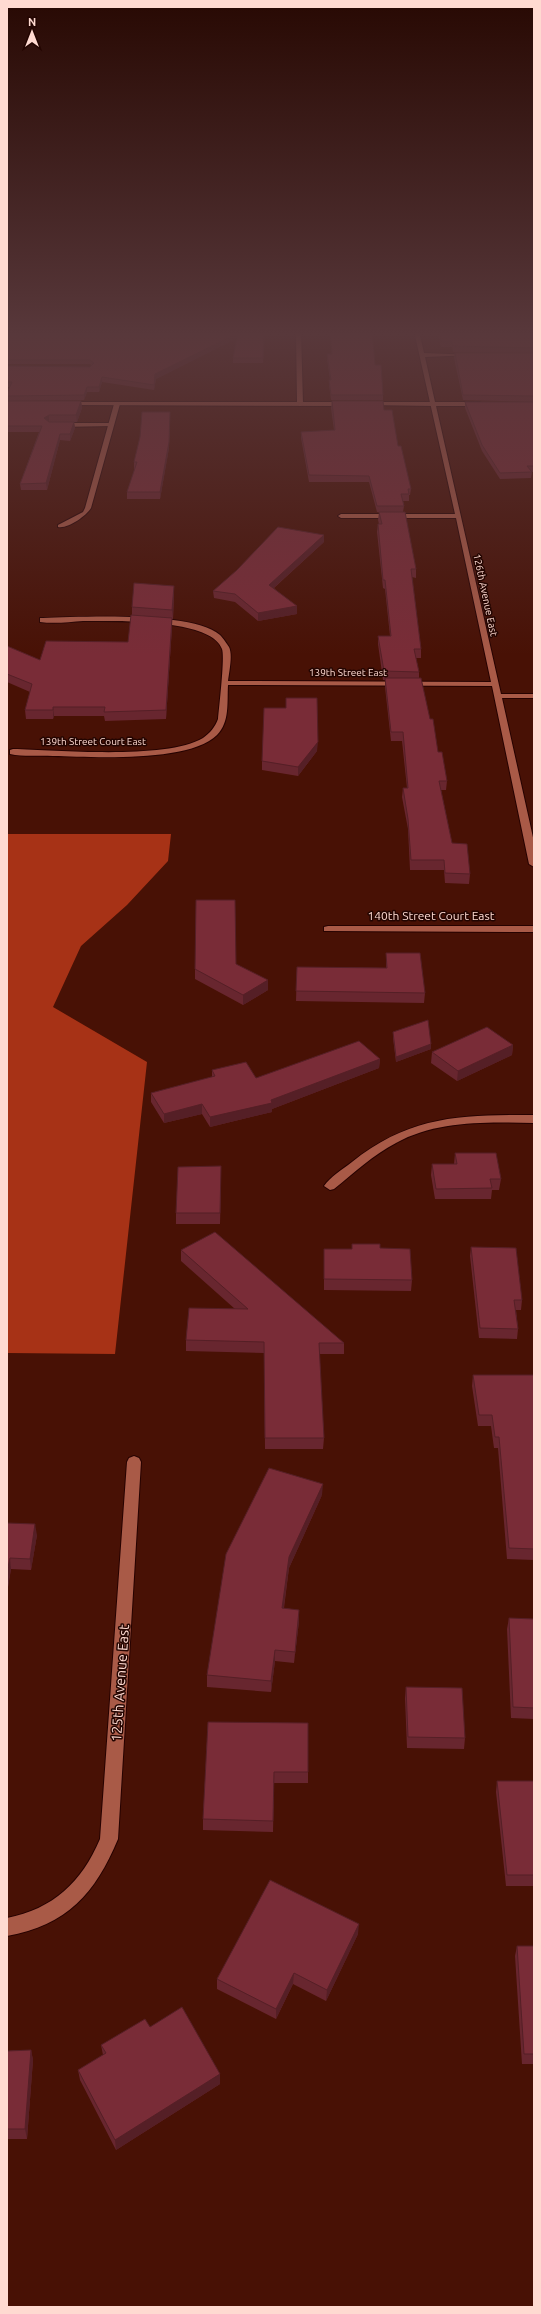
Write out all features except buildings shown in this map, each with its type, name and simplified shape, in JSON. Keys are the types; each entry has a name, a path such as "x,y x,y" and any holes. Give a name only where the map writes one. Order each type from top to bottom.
{"street":[{"path":"60,526 85,512 88,508 107,439"},
{"name":"126th Avenue East","path":"442,439 534,864"},
{"path":"341,516 459,516"},
{"path":"43,620 183,623 206,629 222,639 226,649 225,683"},
{"name":"139th Street East","path":"225,683 494,684"},
{"name":"139th Street Court East","path":"13,752 141,752 172,750 205,740 219,729 222,719 225,683"},
{"path":"497,696 534,696"},
{"name":"140th Street Court East","path":"328,929 534,929"},
{"path":"330,1186 384,1146 402,1135 420,1129 452,1121 534,1119"},
{"name":"125th Avenue East","path":"7,1927 15,1926 52,1913 76,1894 89,1880 103,1856 109,1840 134,1462"}],"shaded area":[{"path":"7,834 171,834 168,861 127,905 81,946 53,1007 147,1062 115,1354 7,1353"}]}
